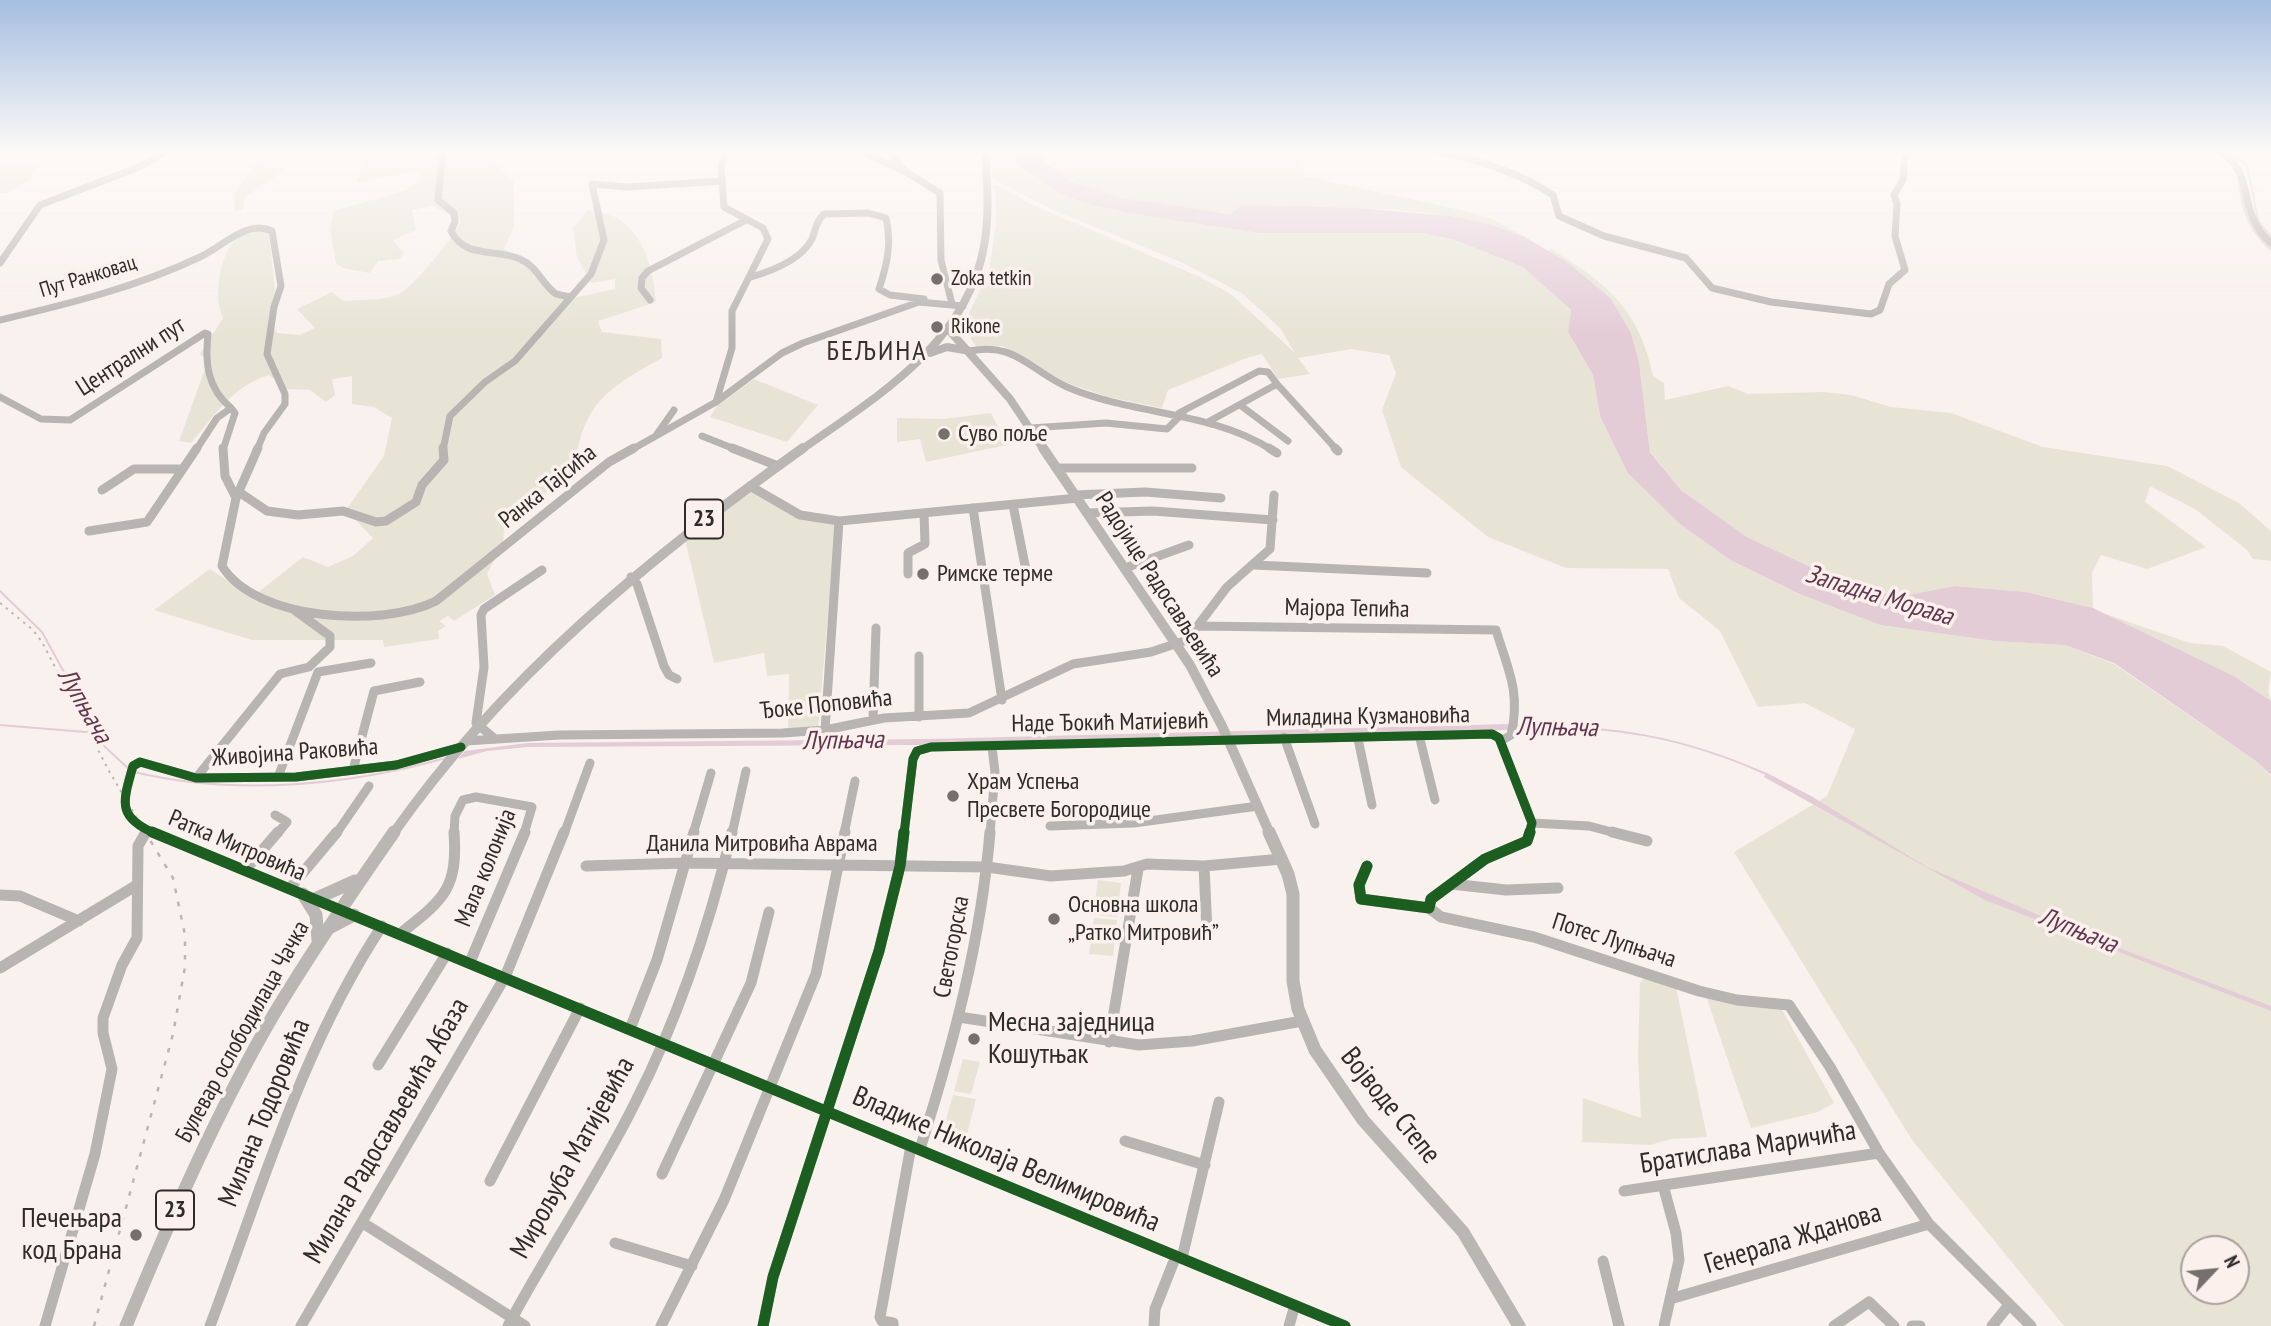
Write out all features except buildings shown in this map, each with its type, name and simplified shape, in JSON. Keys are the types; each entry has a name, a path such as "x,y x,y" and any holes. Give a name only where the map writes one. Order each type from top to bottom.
{"main road":[{"name":"23","path":"962,308 982,265 989,225 988,212"},
{"path":"918,359 947,346 968,348 962,327 962,308"},
{"name":"Булевар ослободилаца Чачка","path":"126,1326 218,1117 321,936 356,882 447,763 478,727 574,629 631,577 881,391 948,329 962,308"},
{"name":"Радојице Радосављевића","path":"948,329 1005,391 1031,428 1177,644 1226,735"},
{"name":"Војводе Степе","path":"1226,735 1282,859 1293,894 1291,970 1302,1021 1320,1059 1348,1101 1378,1138 1448,1212 1519,1326"},
{"path":"356,882 356,915 321,936 309,897 356,882"}],"street":[{"path":"0,262 17,242 34,212"},
{"path":"453,212 455,222 451,231 456,241 467,250 484,248 516,257 537,269 551,291 570,297"},
{"path":"89,531 147,522 217,418 231,408 235,413 225,431 222,457 238,495 250,497 258,507 298,515 343,511 376,522 396,517 407,510 444,460 443,444 450,416 485,382 516,361 591,274 604,240 598,212"},
{"path":"716,402 732,348 732,311 751,277 765,246 767,234 763,228 732,212"},
{"path":"941,212 942,260 951,303"},
{"path":"1558,212 1559,216 1583,228 1644,249 1686,258 1712,288 1771,302 1876,314 1889,284 1905,270 1895,236 1897,212"},
{"path":"2250,212 2271,243"},
{"path":"751,277 801,251 812,238 817,219 824,214 876,214 886,218 890,254 879,289 890,295 930,300"},
{"path":"650,299 641,288 642,278 648,271 746,220"},
{"name":"Ранка Тајсића","path":"260,226 273,233 276,248 280,291 266,349 285,394 285,404 264,433 238,495 224,549 224,571 239,587 289,606 362,617 397,615 420,609 461,583 609,462 716,402 790,348 930,300 951,303 962,308"},
{"name":"Пут Ранковац","path":"0,320 157,274 216,250 246,230 260,226"},
{"name":"Централни пут","path":"0,397 33,419 50,423 70,421 205,333 208,334 205,356 211,387 231,408"},
{"path":"968,348 1003,349 1057,382 1093,396 1181,413 1255,438 1277,453"},
{"path":"1031,428 1106,423 1167,429 1181,413 1259,371 1268,372 1338,451"},
{"path":"1208,422 1277,384"},
{"path":"1240,405 1288,440"},
{"path":"657,435 662,423 674,410"},
{"path":"702,436 778,467"},
{"path":"1056,468 1192,468"},
{"path":"102,490 134,469 181,469"},
{"path":"750,486 800,515 839,521 1076,497"},
{"name":"Радојице Радосављевића","path":"1076,497 1137,492 1221,498"},
{"path":"1177,644 1191,637 1227,587 1254,565 1271,546 1274,495"},
{"path":"1013,505 1026,570"},
{"path":"973,508 1002,700"},
{"path":"1087,513 1153,511 1273,520"},
{"path":"908,574 908,553 925,544 924,513"},
{"path":"825,730 839,521"},
{"path":"1125,568 1189,545"},
{"path":"1254,565 1426,573"},
{"path":"495,739 478,727 476,717 484,667 481,615 484,608 542,570"},
{"path":"631,577 636,584 664,666 669,676 677,679"},
{"path":"196,778 280,674 309,667 330,647 330,636 289,606"},
{"name":"Мајора Тепића","path":"1198,626 1495,630 1516,695 1517,709 1511,735 1501,741"},
{"path":"873,720 876,628"},
{"name":"Ђоке Поповића","path":"463,744 559,735 825,730 873,720 969,713 1002,700 1073,664 1177,644"},
{"path":"919,656 919,717"},
{"path":"278,778 318,672 372,663"},
{"path":"354,770 374,691 420,682"},
{"name":"Миладина Кузмановића","path":"1226,735 1358,739 1492,734 1501,741 1532,823"},
{"name":"Наде Ђокић Матијевић","path":"900,866 913,760 917,751 931,747 992,747 1013,743 1226,735"},
{"path":"1419,735 1435,800"},
{"path":"1284,737 1315,824"},
{"path":"1358,739 1372,805"},
{"name":"Живојина Раковића","path":"125,813 123,794 129,784 132,766 143,761 196,778 278,778 404,763 463,744"},
{"name":"Светогорска","path":"893,1326 893,1323 882,1321 880,1317 915,1147 959,1017 976,940 988,867 994,774 992,747"},
{"name":"Милана Радосављевића Абаза","path":"301,1326 505,977 545,884 590,763"},
{"name":"Мирољуба Матијевића","path":"510,1322 630,1113 664,1043 701,942 724,865 746,771"},
{"path":"630,1029 657,960 711,773"},
{"path":"661,1326 692,1266 772,1088 816,974 840,866 855,781"},
{"path":"290,888 329,844 369,786"},
{"name":"Мала колонија","path":"401,933 433,907 453,877 456,862 456,816 463,800 476,797 532,807 522,841 470,962"},
{"path":"1050,826 1134,823 1258,806"},
{"name":"Ратка Митровића","path":"125,813 134,823 147,830 339,909"},
{"path":"246,869 287,822 275,815"},
{"path":"1429,908 1432,899 1485,859 1525,843 1531,835 1532,823 1589,826 1647,841"},
{"path":"45,1326 95,1154 112,1069 103,1033 103,1018 122,965 138,938 138,843 147,830"},
{"name":"Данила Митровића Аврама","path":"586,866 685,863 988,867 1051,876 1138,869 1147,864 1204,866 1282,859"},
{"path":"763,1326 774,1277 865,1001 900,866"},
{"path":"1204,866 1207,932"},
{"name":"Потес Лупњача","path":"1367,866 1359,885 1361,899 1411,909 1429,908 1441,917 1534,937 1699,991 1737,1000 1789,1005 1830,1067 1879,1153"},
{"path":"1109,1042 1138,869"},
{"path":"1451,884 1506,890 1558,888"},
{"path":"0,968 137,885"},
{"path":"0,895 20,896 79,921"},
{"name":"Владике Николаја Велимировића","path":"339,909 1345,1326"},
{"path":"662,1174 755,974 769,912"},
{"name":"Милана Тодоровића","path":"210,1326 309,1065 353,970 382,926"},
{"path":"378,1065 447,953"},
{"path":"490,1181 580,1008"},
{"path":"959,1017 1139,1045 1180,1042 1302,1021"},
{"path":"1154,1326 1155,1310 1179,1257 1205,1165 1219,1102"},
{"path":"1125,1141 1205,1165"},
{"path":"1879,1153 1929,1224 2031,1326"},
{"name":"Братислава Маричића","path":"1624,1191 1879,1153"},
{"path":"1663,1185 1678,1244 1679,1260 1664,1326"},
{"path":"363,1223 510,1322 525,1326"},
{"name":"Генерала Жданова","path":"1670,1299 1929,1224"},
{"path":"615,1243 692,1266"},
{"path":"1603,1261 1619,1326"},
{"path":"1834,1326 1868,1302 1895,1326"},
{"path":"1289,1326 1295,1305"},
{"path":"1992,1326 2009,1305"},
{"path":"1912,1326 1920,1326"}],"shaded area":[{"path":"334,212 412,212 416,230 393,240 404,254 399,259 378,261 370,273 343,268 336,263 330,231"},
{"path":"443,212 514,212 514,227 504,249 536,266 547,289 564,300 615,289 615,279 591,283 577,258 573,228 586,212 608,214 619,219 636,236 647,257 656,302 598,321 602,332 661,339 662,358 614,388 592,411 579,444 575,466 504,530 503,544 487,574 495,595 454,621 448,616 439,621 446,626 438,631 439,639 384,647 383,640 252,640 154,610 210,569 252,597 303,557 328,567 353,556 373,538 346,510 384,456 392,418 374,407 352,404 352,376 332,379 335,395 326,402 310,390 287,389 269,375 245,386 235,394 191,443 179,441 208,361 200,354 223,318 218,297 220,272 229,248 236,239 244,232 260,227 269,232 275,291 270,321 277,333 300,335 315,328 297,309 332,292 343,301 381,299 402,292 434,259 461,221"},
{"path":"996,212 1049,212 1200,277 1231,294 1295,353 1280,328 1243,294 1181,262 1058,212 1123,212 1259,233 1421,233 1455,240 1523,267 1571,310 1568,332 1593,375 1600,416 1680,524 1730,560 1802,595 1880,625 1994,641 2065,645 2114,664 2256,761 2271,776 2271,1326 2064,1326 1912,1140 1734,852 1827,796 1855,729 1805,703 1758,707 1720,631 1679,598 1668,569 1566,568 1488,537 1401,467 1382,410 1396,373 1389,355 1351,349 1298,358 1310,374 1278,379 1262,354 1249,357 1168,390 1162,408 1108,397 1065,382 1002,346 976,346 971,339 969,313 989,272"},
{"path":"1205,212 1279,212 1245,214"},
{"path":"1413,212 1467,212 1492,219 1525,237 1505,230"},
{"path":"1551,249 1589,274 1618,300 1639,333 1653,376 1664,383 1665,400 1728,386 1748,394 1824,392 1851,395 1891,407 1951,413 2043,447 2167,466 2239,503 2271,531 2271,561 2253,559 2247,550 2195,509 2150,486 2145,502 2206,547 2147,569 2101,555 2092,573 2093,608 2026,592 1955,586 1899,597 1821,572 1747,537 1681,490 1650,451 1639,362 1631,333 1549,251"},
{"path":"754,379 818,405 787,442 710,417 718,404"},
{"path":"991,413 1007,445 926,462 920,439 897,442 897,418 943,419"},
{"path":"751,489 790,514 836,522 818,729 788,729 789,674 767,676 764,653 714,663 685,539"},
{"path":"2103,613 2190,643 2223,646 2271,672 2268,692 2271,701 2234,676"},
{"path":"1098,880 1121,883 1117,917 1093,915"},
{"path":"1094,918 1117,920 1113,956 1089,954"},
{"path":"1645,978 1676,987 1707,1137 1671,1139 1650,1145 1582,1142 1583,1098 1641,1118 1638,1057 1640,983"},
{"path":"1706,996 1780,1006 1834,1103 1818,1112 1751,1128"},
{"path":"963,1059 980,1062 971,1094 954,1091"},
{"path":"953,1095 976,1099 963,1150 939,1145"}],"water":[{"name":"Западна Морава","path":"1123,212 1230,214 1403,212 1450,216 1485,223 1525,237 1567,262 1610,298 1631,333 1639,362 1650,452 1681,490 1747,537 1821,572 1898,597 1955,586 2026,592 2093,608 2234,676 2271,701 2271,775 2256,761 2114,663 2065,645 1994,641 1880,625 1802,595 1730,560 1680,524 1628,473 1600,416 1593,375 1568,332 1571,310 1523,267 1455,240 1421,233 1259,233"},
{"path":"1509,724 1509,730 918,745 528,747 487,751 458,759 465,751 527,743 929,739"},
{"path":"1767,773 1811,796 1927,867 2083,934 2271,1006 2271,1011 1985,900 1764,777"}],"waterway":[{"path":"2247,212 2257,233 2271,248"},
{"path":"2256,212 2258,220 2271,237"},
{"name":"Лупњача","path":"0,591 42,632 105,747 129,769"},
{"path":"0,725 97,733"},
{"name":"Лупњача","path":"1517,726 1583,728 1644,735 1705,750 1766,774"},
{"name":"Лупњача","path":"134,772 211,784 290,784 369,775 446,758"}],"railway":[{"path":"0,603 33,630 42,642 109,771 146,834"},
{"path":"94,1326 173,1034 185,967 185,935 173,878 145,832"}],"cycle path":[{"path":"763,1326 773,1277 879,951 900,866 913,759 917,751 931,747 1013,743 1492,734 1499,738 1532,823 1527,841 1485,859 1431,899 1429,908 1423,909 1361,899 1359,885 1367,866"},
{"path":"461,747 396,765 296,777 196,778 140,762 133,766 125,795 125,810 129,817 147,830 1345,1326"}],"place":[{"name":"Zoka tetkin","path":"937,279"},
{"name":"Rikone","path":"937,327"},
{"name":"Суво поље","path":"944,434"},
{"name":"Римске терме","path":"923,574"},
{"name":"Храм Успења Пресвете Богородице","path":"953,796"},
{"name":"Основна школа „Ратко Митровић”","path":"1054,919"},
{"name":"Месна заједница Кошутњак","path":"974,1039"},
{"name":"Печењара код Брана","path":"136,1235"}],"district":[{"name":"БЕЉИНА","path":"877,352"}]}
